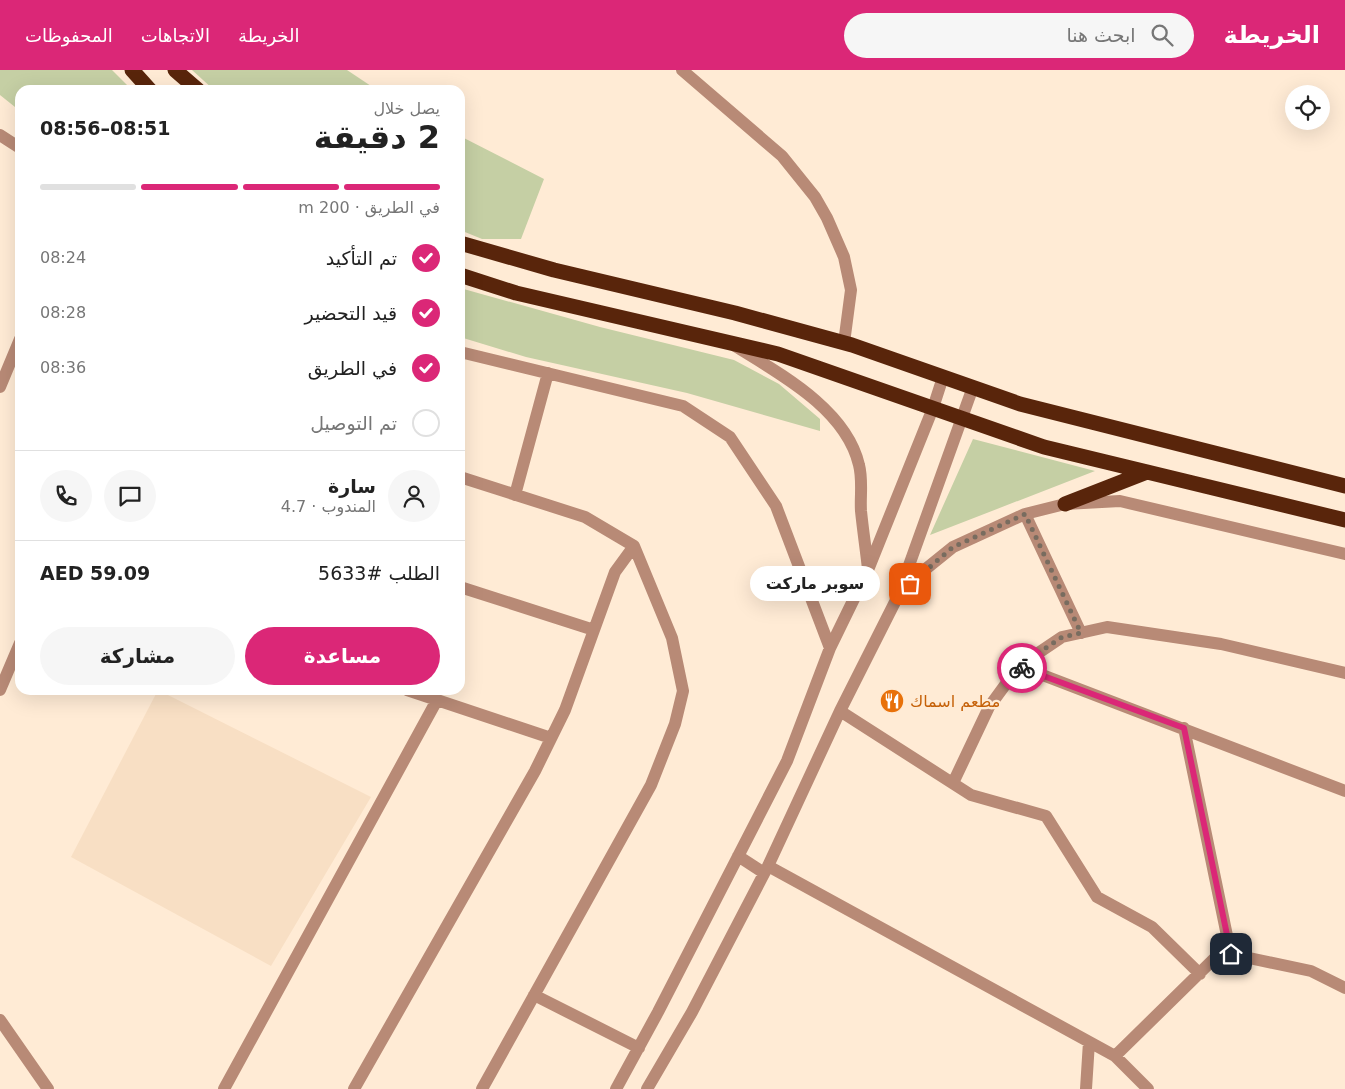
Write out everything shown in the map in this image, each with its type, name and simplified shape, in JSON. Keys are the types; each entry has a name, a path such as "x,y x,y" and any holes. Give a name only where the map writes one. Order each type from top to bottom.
{"highway":[{"path":"132,70 146,85"},
{"path":"175,70 192,85"},
{"path":"465,244 554,270 735,313 844,343 1020,404 1345,486"},
{"path":"465,277 516,293 778,354 1044,447 1345,520"},
{"path":"1065,504 1147,472"}],"street":[{"path":"682,70 782,156 815,197 827,218 844,257 851,290 844,343"},
{"path":"0,135 15,145"},
{"path":"731,344 796,384 828,413 848,438 859,466 861,512 868,570"},
{"path":"0,387 15,351"},
{"path":"465,353 683,406 730,437 776,506 830,648"},
{"path":"515,495 548,373"},
{"path":"616,1089 787,761 830,648 868,570 933,408 943,377"},
{"path":"648,1089 692,1012 766,870 840,711 898,596 973,387"},
{"path":"465,479 585,517 634,546 672,638 683,691 675,724 650,785 482,1089"},
{"path":"898,596 922,572 953,547 1025,514 1065,504 1120,501 1345,554"},
{"path":"1025,514 1081,633"},
{"path":"354,1089 482,866 551,738 565,710 615,572 634,546"},
{"path":"465,589 594,630"},
{"path":"953,783 989,707 1019,666 1062,637 1107,627 1202,641 1345,673"},
{"path":"0,690 15,655"},
{"path":"1019,666 1345,790"},
{"path":"422,695 551,738"},
{"path":"224,1089 437,700"},
{"path":"840,711 971,795 1046,816 1097,897 1152,927 1200,974"},
{"path":"1184,728 1231,954"},
{"path":"738,856 1115,1056 1148,1089"},
{"path":"1115,1056 1221,952 1311,971 1345,988"},
{"path":"534,995 638,1048"},
{"path":"0,1020 48,1089"},
{"path":"1086,1089 1089,1042"}],"shaded area":[{"path":"155,695 168,695 371,797 271,966 71,857"}],"green space":[{"path":"0,70 112,70 127,85 15,85 15,107 0,95"},
{"path":"192,70 347,70 370,85 208,85"},
{"path":"465,139 544,179 521,239 482,239 465,232"},
{"path":"465,289 600,327 734,360 779,384 820,419 820,431 687,393 526,357 465,339"},
{"path":"973,439 1095,471 930,535"}],"way so far":[{"path":"910,584 953,547 1025,514 1081,633 1062,637 1019,666 1022,668"}],"place":[{"name":"سوبر ماركت","path":"910,584"},
{"name":"مطعم اسماك","path":"892,701"}],"route":[{"path":"1022,668 1184,728 1231,954"}]}
